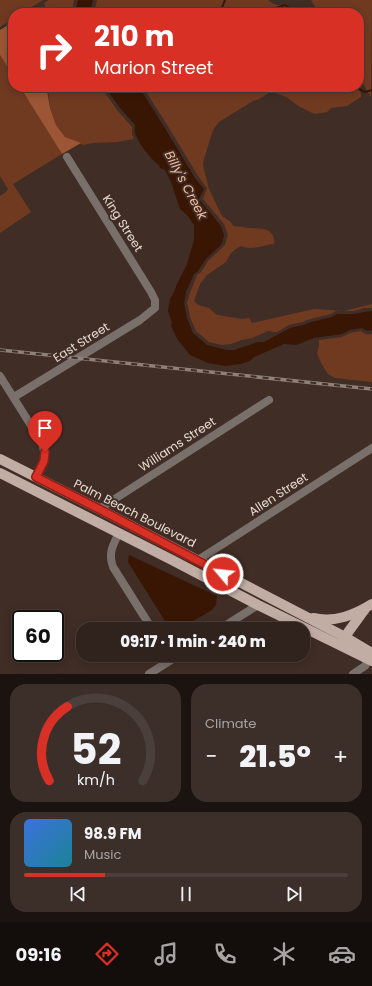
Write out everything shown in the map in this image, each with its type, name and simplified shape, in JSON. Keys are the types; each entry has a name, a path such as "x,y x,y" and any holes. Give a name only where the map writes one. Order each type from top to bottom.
{"main road":[{"name":"Palm Beach Boulevard","path":"0,459 300,614"},
{"name":"Palm Beach Boulevard","path":"0,473 258,605 342,641 371,658"},
{"path":"172,560 192,563 198,560"},
{"path":"300,614 325,620 332,620 350,615 369,606"},
{"path":"300,614 342,641 351,626 369,606"}],"street":[{"name":"King Street","path":"67,156 147,286 155,300 155,303"},
{"name":"East Street","path":"14,397 140,320 155,308 155,303"},
{"path":"0,376 42,443 45,452 44,461 36,477"},
{"name":"Williams Street","path":"99,509 269,400"},
{"name":"Allen Street","path":"198,560 372,448"},
{"path":"119,533 111,549 110,559 113,567 148,622"},
{"path":"231,622 258,605"},
{"path":"353,674 364,666 371,658"},
{"path":"149,674 165,662"}],"shaded area":[{"path":"0,0 43,0 30,8 8,8 8,22 0,27"},
{"path":"49,0 74,0 73,8 46,8 44,3"},
{"path":"97,0 268,0 276,5 290,8 95,8"},
{"path":"311,0 372,0 371,97 364,85 364,8 316,8"},
{"path":"8,25 8,68 0,55 0,30"},
{"path":"0,55 8,68 8,92 23,92 62,154 13,184 31,212 0,233 0,196 8,189 0,176"},
{"path":"23,92 47,92 50,108 56,125 65,137 81,143 62,154"},
{"path":"48,92 104,92 117,110 132,127 134,139 83,145 65,137 56,125 50,108"},
{"path":"146,92 360,92 361,97 347,106 331,108 327,112 315,114 300,107 286,97 275,93 269,93 219,122 213,130 203,165 209,189 222,216 231,222 233,226 267,230 274,238 274,244 253,248 241,246 236,249 231,253 226,262 207,275 200,284 194,301 198,305 209,308 217,315 242,319 250,318 252,323 314,309 344,311 336,311 331,314 289,325 277,332 268,331 252,338 231,344 222,345 209,342 196,331 190,317 187,303 190,293 197,275 201,272 208,261 225,245 228,235 224,224 203,199 207,188 198,176"},
{"path":"372,304 372,308 344,311"},
{"path":"361,331 366,334 372,334 372,382 335,378 328,374 317,353 319,340 342,337 350,333"}],"water":[{"path":"78,0 93,0 91,8 76,8"},
{"name":"Billy's Creek","path":"109,92 142,92 195,178 204,189 199,199 221,226 224,235 222,244 206,259 198,271 194,274 186,292 184,304 187,318 193,333 207,345 227,350 234,350 258,342 264,342 290,328 332,317 337,314 354,314 372,311 372,330 368,331 362,328 350,330 342,334 314,338 296,345 284,344 241,364 225,366 208,363 190,355 178,340 171,326 172,323 168,311 170,299 187,264 194,240 194,225 188,216 180,209 171,182 165,170 160,168 145,150 136,136 135,125"},
{"path":"129,555 217,596 216,605 212,610 192,622 166,622 128,562"}],"waterway":[{"path":"222,8 225,0"},
{"path":"276,8 285,5 290,8"},
{"path":"364,92 372,90"}],"railway":[{"path":"0,350 372,389"}],"route":[{"path":"45,452 44,461 36,477 223,574"}]}
